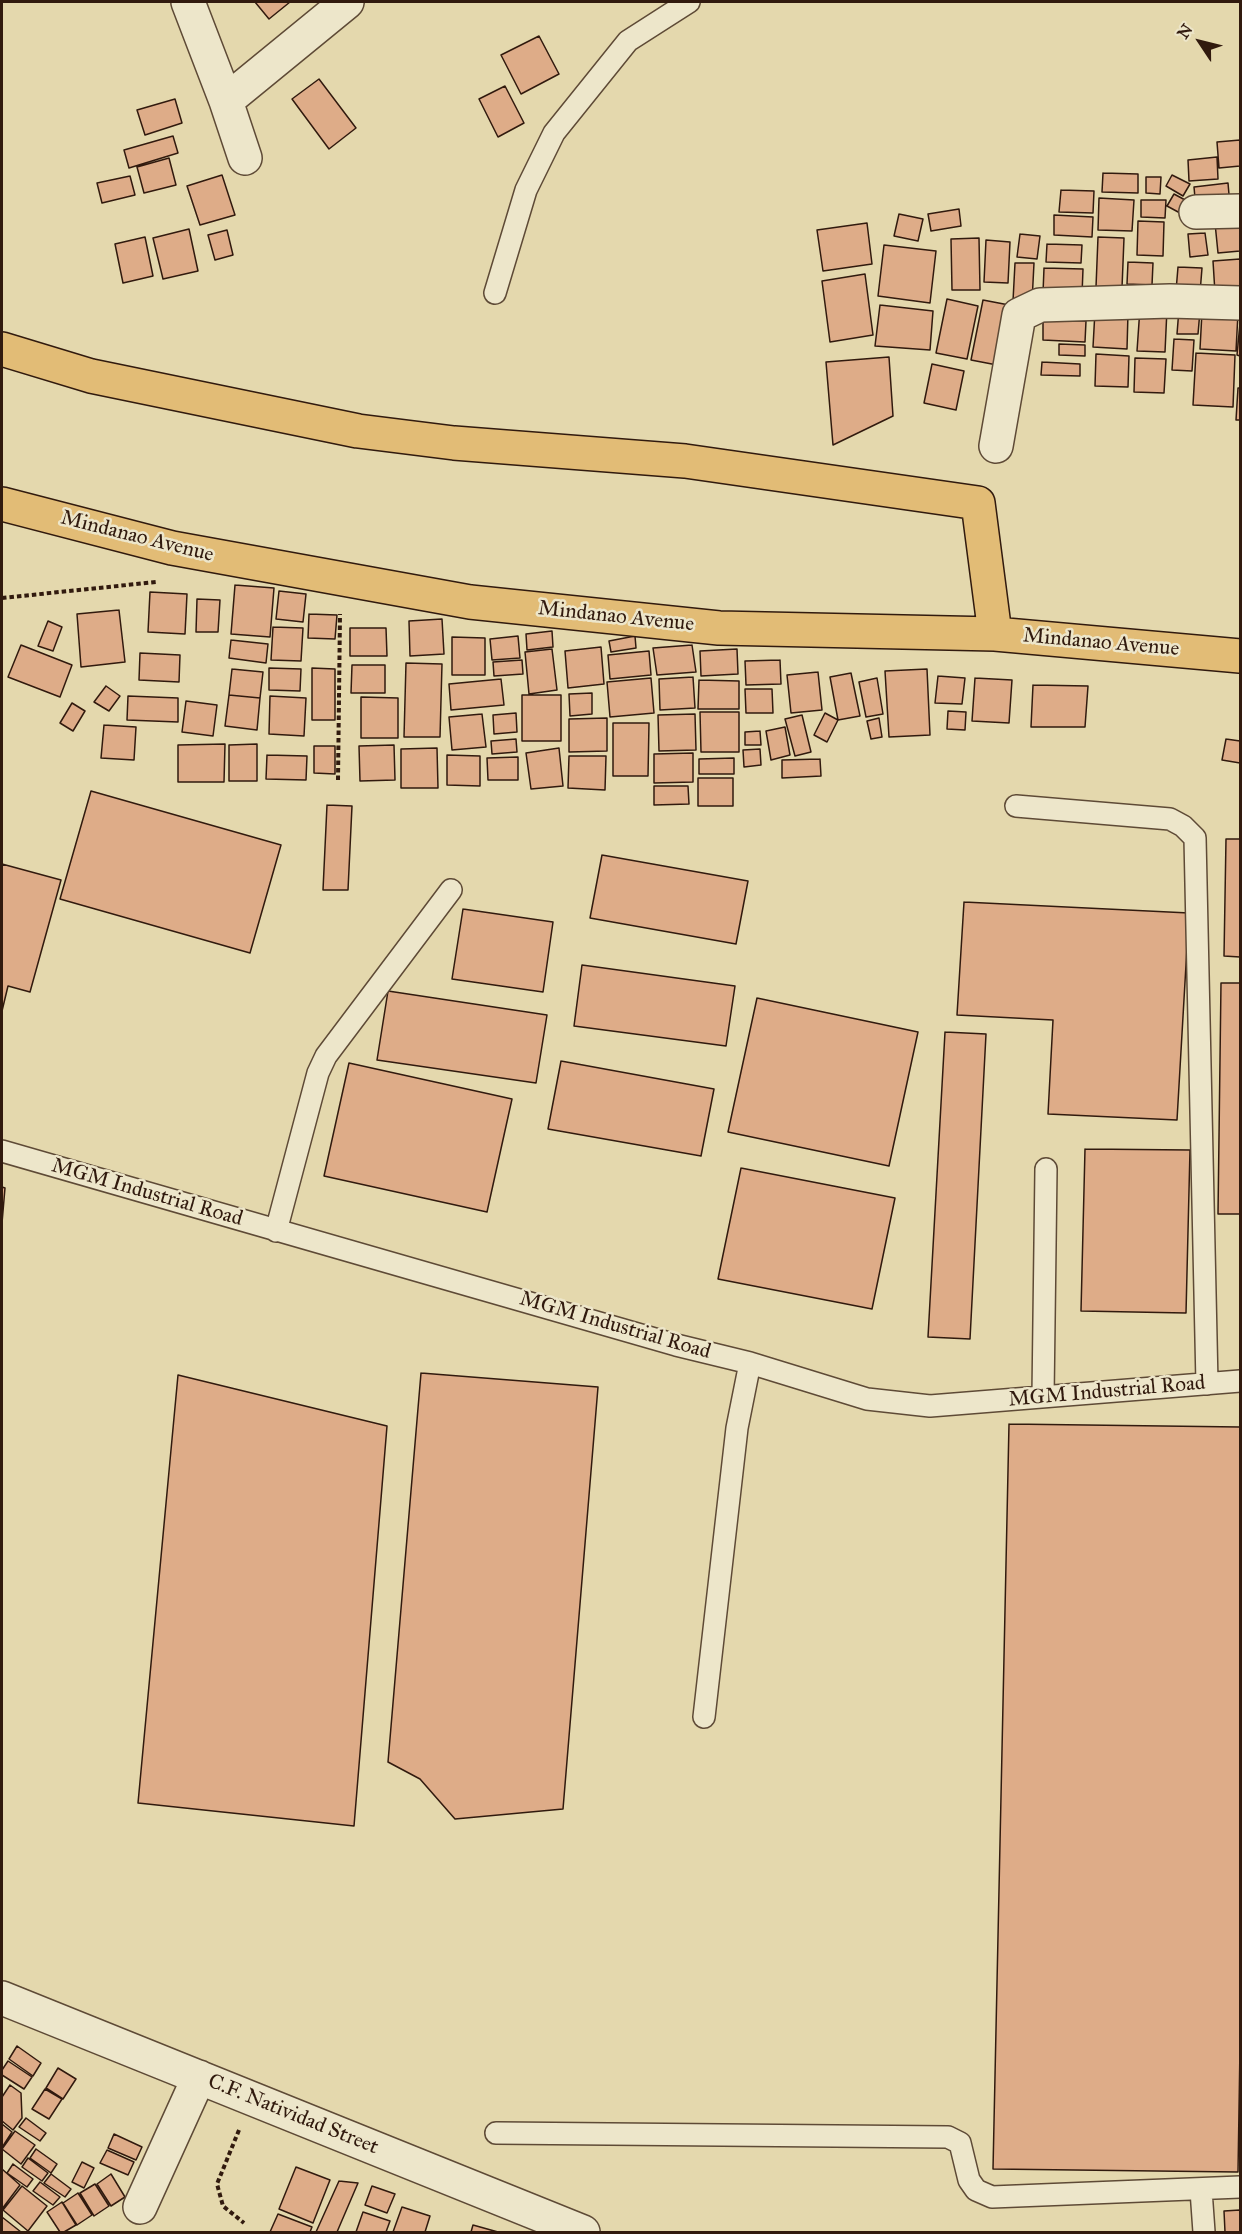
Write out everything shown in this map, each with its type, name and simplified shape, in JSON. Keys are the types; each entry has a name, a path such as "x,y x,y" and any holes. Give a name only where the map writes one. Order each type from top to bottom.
{"main road":[{"path":"2,349 91,376 358,431 454,444 685,461 978,503 995,634"},
{"name":"Mindanao Avenue","path":"2,504 172,548 470,602 719,628 995,634 1240,656"}],"street":[{"path":"188,2 226,101 244,158"},
{"path":"226,101 347,2"},
{"path":"1196,212 1240,210"},
{"path":"996,446 1019,315 1040,304 1170,301 1240,303"},
{"name":"C.F. Natividad Street","path":"2,1998 583,2232"},
{"path":"140,2206 199,2077"}],"lane":[{"path":"495,293 526,190 554,133 627,41 689,2"},
{"path":"1016,806 1170,819 1183,826 1195,838 1208,1384"},
{"path":"276,1231 318,1073 326,1056 452,890"},
{"name":"MGM Industrial Road","path":"2,1151 675,1345 750,1363 867,1399 930,1406 1240,1381"},
{"path":"1043,1396 1046,1169"},
{"path":"704,1717 737,1428 750,1363"},
{"path":"496,2133 948,2137 960,2143 972,2185 976,2190 992,2196 1240,2187"},
{"path":"1201,2190 1204,2232"}],"path":[{"path":"338,780 339,580"},
{"path":"244,2223 223,2206 217,2184 253,2099"}],"building":[{"path":"255,2 290,2 269,19"},
{"path":"539,36 559,74 521,94 501,55"},
{"path":"319,79 356,128 329,149 292,99"},
{"path":"505,86 524,123 498,137 479,99"},
{"path":"175,99 182,123 145,135 137,110"},
{"path":"173,136 178,153 129,168 124,150"},
{"path":"1240,140 1240,166 1219,168 1217,142"},
{"path":"1217,157 1218,179 1189,181 1188,160"},
{"path":"169,158 176,185 144,193 137,167"},
{"path":"1103,173 1138,174 1138,193 1102,192"},
{"path":"222,175 235,215 200,225 187,186"},
{"path":"1172,175 1190,184 1183,196 1166,186"},
{"path":"130,176 135,195 102,203 97,183"},
{"path":"1146,177 1161,177 1160,194 1146,193"},
{"path":"1228,183 1230,206 1196,209 1194,187"},
{"path":"1061,190 1094,191 1093,213 1059,212"},
{"path":"1174,194 1187,201 1180,213 1167,206"},
{"path":"1099,198 1134,200 1132,231 1098,230"},
{"path":"1141,200 1166,200 1165,218 1141,217"},
{"path":"959,209 961,226 931,231 928,214"},
{"path":"899,214 923,219 918,241 894,236"},
{"path":"1054,215 1093,217 1092,237 1054,235"},
{"path":"1240,220 1240,251 1218,253 1215,223"},
{"path":"1138,221 1164,222 1163,256 1137,255"},
{"path":"867,223 872,264 823,271 817,230"},
{"path":"189,229 198,271 163,279 153,238"},
{"path":"227,230 233,255 215,260 208,235"},
{"path":"1205,233 1208,255 1190,257 1188,234"},
{"path":"1020,234 1040,236 1037,259 1017,257"},
{"path":"145,237 153,276 123,283 115,244"},
{"path":"1098,237 1124,238 1122,288 1096,287"},
{"path":"979,238 980,290 952,290 951,239"},
{"path":"986,240 1010,242 1008,283 984,282"},
{"path":"1047,244 1082,245 1081,263 1046,262"},
{"path":"884,245 936,251 930,303 878,296"},
{"path":"1240,259 1240,290 1215,293 1213,261"},
{"path":"1128,262 1153,263 1152,285 1127,284"},
{"path":"1015,263 1034,263 1032,302 1013,301"},
{"path":"1178,267 1202,268 1200,293 1176,291"},
{"path":"1044,268 1083,269 1082,295 1043,293"},
{"path":"865,274 873,335 830,342 822,281"},
{"path":"947,299 978,306 967,359 936,353"},
{"path":"983,300 1009,305 997,365 971,360"},
{"path":"880,305 933,311 930,350 875,346"},
{"path":"1140,308 1167,309 1165,352 1137,351"},
{"path":"1179,309 1200,311 1198,334 1177,334"},
{"path":"1095,311 1128,313 1127,349 1093,347"},
{"path":"1202,312 1238,313 1236,351 1200,349"},
{"path":"1043,320 1086,321 1085,342 1043,340"},
{"path":"1240,323 1240,356 1237,355"},
{"path":"1174,339 1194,340 1192,371 1172,370"},
{"path":"1059,344 1085,345 1085,356 1059,355"},
{"path":"1196,353 1235,355 1233,407 1193,405"},
{"path":"1096,354 1129,356 1128,387 1095,386"},
{"path":"889,357 893,416 833,445 826,362"},
{"path":"1135,358 1166,359 1164,393 1134,392"},
{"path":"1042,362 1080,364 1080,376 1041,375"},
{"path":"932,364 964,371 956,410 924,403"},
{"path":"1238,388 1240,388 1240,420 1236,420"},
{"path":"235,585 274,588 270,637 231,634"},
{"path":"279,591 306,594 303,622 276,619"},
{"path":"150,592 187,594 185,634 148,632"},
{"path":"197,599 220,600 218,632 196,632"},
{"path":"119,610 125,662 81,667 77,614"},
{"path":"309,614 337,615 335,639 308,638"},
{"path":"442,619 444,654 410,656 409,621"},
{"path":"48,621 62,627 53,651 38,646"},
{"path":"273,627 303,628 301,661 271,660"},
{"path":"350,628 386,628 387,656 350,656"},
{"path":"552,631 553,647 527,650 526,634"},
{"path":"518,636 520,658 492,660 490,639"},
{"path":"635,636 636,648 611,652 609,641"},
{"path":"452,637 485,638 485,675 452,675"},
{"path":"231,640 268,644 266,663 229,658"},
{"path":"21,645 72,665 60,697 8,677"},
{"path":"692,645 696,672 657,675 653,648"},
{"path":"601,647 604,684 568,688 565,651"},
{"path":"552,649 557,690 529,694 525,652"},
{"path":"737,649 738,674 701,676 700,651"},
{"path":"649,651 651,675 610,679 608,655"},
{"path":"140,653 180,655 179,682 139,680"},
{"path":"522,660 523,674 494,676 493,662"},
{"path":"780,660 781,684 746,685 745,661"},
{"path":"406,663 442,664 440,737 404,737"},
{"path":"352,665 385,665 385,693 351,693"},
{"path":"269,668 301,669 300,691 269,690"},
{"path":"312,668 335,669 335,720 312,720"},
{"path":"232,669 263,672 260,698 229,695"},
{"path":"927,669 930,735 889,737 885,671"},
{"path":"818,672 822,710 791,713 787,675"},
{"path":"851,673 860,716 838,720 830,677"},
{"path":"938,676 965,678 962,704 935,703"},
{"path":"693,677 695,708 660,710 659,679"},
{"path":"651,678 654,713 610,717 607,682"},
{"path":"877,678 883,714 866,717 859,682"},
{"path":"975,678 1012,680 1009,723 972,721"},
{"path":"501,679 504,705 451,710 449,684"},
{"path":"699,680 739,681 739,709 698,709"},
{"path":"1033,685 1088,686 1085,727 1031,727"},
{"path":"106,686 120,696 109,711 94,702"},
{"path":"745,689 772,689 773,713 746,713"},
{"path":"592,693 592,714 570,716 569,694"},
{"path":"229,695 260,698 257,730 225,726"},
{"path":"522,695 561,695 561,741 522,741"},
{"path":"128,696 178,698 178,722 127,720"},
{"path":"270,696 306,698 304,736 269,734"},
{"path":"361,697 398,698 398,738 361,738"},
{"path":"186,701 217,705 213,736 182,732"},
{"path":"72,703 85,711 73,731 60,723"},
{"path":"948,711 966,712 965,730 947,729"},
{"path":"700,712 739,712 739,752 701,752"},
{"path":"516,713 517,732 494,734 493,715"},
{"path":"825,713 838,720 827,742 814,735"},
{"path":"482,714 486,747 452,750 449,717"},
{"path":"695,714 696,750 659,751 658,715"},
{"path":"802,715 811,752 795,756 785,719"},
{"path":"607,718 607,751 569,752 569,719"},
{"path":"879,718 882,737 871,739 867,721"},
{"path":"613,723 649,723 648,776 613,776"},
{"path":"104,725 136,727 134,760 101,758"},
{"path":"785,727 790,755 771,760 766,731"},
{"path":"760,731 761,745 745,745 745,732"},
{"path":"516,739 517,752 492,754 491,741"},
{"path":"1226,739 1240,741 1240,763 1222,760"},
{"path":"225,744 224,782 178,782 178,745"},
{"path":"257,744 257,781 229,781 229,745"},
{"path":"394,745 395,780 360,781 359,746"},
{"path":"314,746 335,746 335,774 314,773"},
{"path":"437,748 438,788 401,788 401,749"},
{"path":"559,748 563,786 531,789 526,753"},
{"path":"760,749 761,765 744,767 743,750"},
{"path":"693,753 693,782 654,783 654,754"},
{"path":"267,755 307,756 306,780 266,779"},
{"path":"447,755 480,756 480,786 447,785"},
{"path":"569,756 606,756 605,790 568,788"},
{"path":"518,757 518,780 488,780 487,758"},
{"path":"734,758 734,774 699,774 699,759"},
{"path":"820,759 821,776 782,778 782,760"},
{"path":"698,778 733,778 733,806 698,806"},
{"path":"654,786 688,786 689,804 654,805"},
{"path":"91,791 281,845 250,953 60,899"},
{"path":"327,805 352,806 348,890 323,890"},
{"path":"1226,839 1240,839 1240,957 1224,956"},
{"path":"602,855 748,881 736,944 590,918"},
{"path":"2,864 61,880 30,992 8,986 2,1011"},
{"path":"964,902 1189,913 1177,1120 1048,1114 1053,1020 957,1015"},
{"path":"463,909 553,922 543,992 452,979"},
{"path":"582,965 735,986 726,1046 574,1026"},
{"path":"1221,983 1240,983 1240,1214 1218,1214"},
{"path":"388,991 547,1015 536,1083 377,1060"},
{"path":"757,998 918,1032 889,1166 728,1132"},
{"path":"945,1032 986,1034 970,1339 928,1337"},
{"path":"561,1061 714,1089 701,1156 548,1129"},
{"path":"349,1063 512,1099 487,1212 324,1176"},
{"path":"1085,1149 1190,1150 1186,1313 1081,1311"},
{"path":"741,1168 895,1198 872,1309 718,1279"},
{"path":"2,1187 5,1188 2,1223"},
{"path":"421,1373 598,1387 563,1809 455,1819 420,1779 388,1762"},
{"path":"178,1375 387,1426 354,1826 138,1803"},
{"path":"1009,1424 1240,1427 1238,2172 993,2169"},
{"path":"17,2046 41,2063 33,2076 9,2059"},
{"path":"8,2061 32,2077 24,2089 2,2075 2,2070"},
{"path":"58,2068 76,2079 63,2099 46,2088"},
{"path":"10,2085 21,2093 22,2118 13,2130 2,2121 2,2097"},
{"path":"45,2089 62,2099 49,2119 32,2109"},
{"path":"26,2118 46,2133 40,2141 19,2127"},
{"path":"2,2124 12,2132 3,2146 2,2145"},
{"path":"15,2131 35,2145 21,2164 2,2149"},
{"path":"114,2134 142,2147 136,2160 108,2148"},
{"path":"36,2149 57,2164 51,2173 30,2158"},
{"path":"107,2150 134,2162 128,2175 100,2163"},
{"path":"28,2158 48,2173 42,2181 22,2167"},
{"path":"82,2162 94,2168 84,2188 72,2182"},
{"path":"13,2164 33,2179 27,2187 7,2173"},
{"path":"296,2167 330,2180 313,2223 279,2209"},
{"path":"2,2169 20,2185 2,2209"},
{"path":"51,2174 71,2189 65,2197 44,2183"},
{"path":"111,2174 125,2197 111,2206 97,2184"},
{"path":"339,2181 358,2183 337,2232 316,2232"},
{"path":"40,2182 60,2197 53,2205 33,2191"},
{"path":"95,2184 109,2206 94,2216 80,2193"},
{"path":"22,2186 47,2206 28,2231 3,2210"},
{"path":"372,2186 395,2194 387,2213 365,2205"},
{"path":"78,2193 92,2215 77,2225 63,2203"},
{"path":"62,2202 76,2225 60,2232 47,2212"},
{"path":"402,2207 430,2216 425,2232 393,2232"},
{"path":"1240,2210 1240,2232 1225,2232 1224,2211"},
{"path":"363,2212 390,2221 386,2232 356,2232"},
{"path":"278,2214 312,2227 310,2232 270,2232"},
{"path":"2,2217 21,2232 2,2232"},
{"path":"473,2225 498,2232 471,2232"}]}
